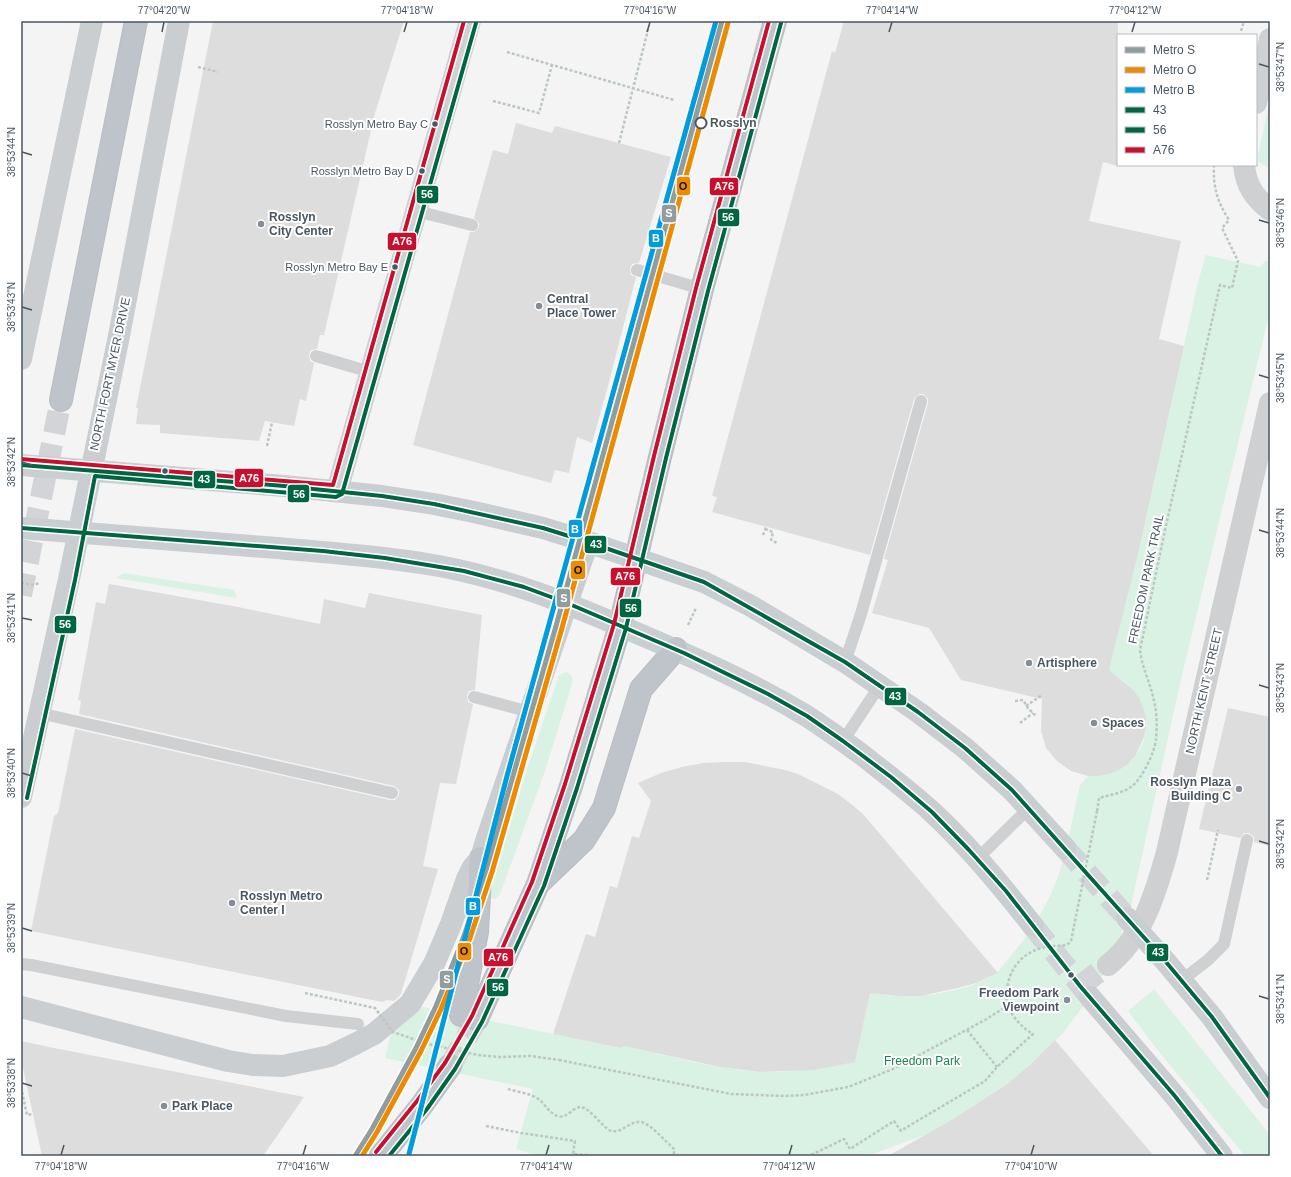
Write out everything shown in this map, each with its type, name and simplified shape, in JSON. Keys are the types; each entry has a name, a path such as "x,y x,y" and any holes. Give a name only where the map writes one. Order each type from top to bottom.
{"highway":[{"path":"61,400 136,21"},
{"path":"481,858 469,1016 538,884 571,786 620,626 702,289 775,21"},
{"path":"538,884 584,840 604,808 641,689 676,649"},
{"path":"381,1156 422,1105 450,1066"}],"main road":[{"path":"21,359 92,21"},
{"name":"NORTH FORT MYER DRIVE","path":"21,797 118,341 179,21"},
{"path":"21,465 284,486 408,500 474,512 543,528 704,582 728,594 845,662 918,712 965,748 1012,790 1065,848"},
{"path":"21,528 323,551 385,558 438,566 502,580 567,603 676,649 768,694 807,716 891,777 932,812 1006,890 1033,926"},
{"path":"22,1007 228,1061 253,1065 283,1066 330,1056 374,1034 410,1004 434,964 451,924 467,878 473,867 481,858 588,542"},
{"path":"1133,924 1212,1017 1270,1098"},
{"path":"1090,997 1174,1095 1222,1156"}],"street":[{"path":"337,491 470,21"},
{"path":"1257,98 1270,39"},
{"path":"1244,166 1246,179 1251,192 1270,210"},
{"name":"NORTH KENT STREET","path":"1108,965 1119,956 1133,924 1158,886 1168,852 1270,403"}],"lane":[{"path":"416,211 472,225"},
{"path":"637,270 702,289"},
{"path":"316,356 370,372"},
{"path":"845,662 861,614 921,401"},
{"path":"843,741 880,685"},
{"path":"474,697 530,712"},
{"path":"38,713 392,793"},
{"path":"977,859 1029,808"},
{"path":"1182,980 1208,960 1224,944 1247,840"},
{"path":"26,964 286,1016 358,1024"}],"path":[{"path":"1240,34 1244,21"},
{"path":"619,143 649,26"},
{"path":"507,52 674,100"},
{"path":"493,101 539,113 552,65"},
{"path":"203,68 218,72"},
{"name":"FREEDOM PARK TRAIL","path":"1007,1006 1006,997 1008,982 1012,970 1019,961 1040,949 1054,946 1065,946 1071,941 1096,811 1100,798 1123,791 1132,786 1146,769 1156,740 1156,707 1150,685 1141,663 1140,650 1165,530 1220,286 1232,288 1238,261 1222,228 1229,220 1222,210 1215,190 1214,166"},
{"path":"267,446 272,422"},
{"path":"763,535 766,528 773,532 771,540 777,544"},
{"path":"21,583 34,585 41,582"},
{"path":"687,627 696,608"},
{"path":"1026,706 1042,695"},
{"path":"1015,701 1023,700 1026,706 1036,716"},
{"path":"1020,723 1033,713"},
{"path":"1207,880 1218,830"},
{"path":"305,993 375,1008 393,1032 448,1049 478,1055 500,1057 531,1056 559,1060 731,1094 785,1096 804,1095 824,1092 870,1079 893,1069 967,1030 1007,1006 1021,1026 1033,1034 997,1067 985,1081 900,1130 894,1121 850,1149 844,1139 809,1156"},
{"path":"967,1030 997,1067"},
{"path":"21,1087 27,1115 32,1114"},
{"path":"508,1089 537,1098 553,1114 559,1117 564,1116 580,1107 585,1108 606,1128 612,1131 641,1122 650,1127 674,1149 674,1154"},
{"path":"486,1126 575,1141 573,1154 601,1156"}],"green space":[{"path":"1270,100 1270,169 1258,161 1258,156"},
{"name":"Freedom Park","path":"1206,255 1260,267 1265,261 1270,261 1270,311 1182,675 1130,910 1118,944 1101,979 1090,997 1064,1032 1031,1064 1006,1085 953,1119 927,1134 867,1156 539,1156 516,1149 533,1089 385,1058 399,1002 621,1048 624,1046 692,1062 727,1068 773,1072 820,1068 855,1062 870,992 896,996 937,994 975,984 997,972 1030,931 1049,898 1059,874 1080,785 1088,776 1110,773 1127,765 1139,751 1145,735 1145,718 1139,700 1127,685 1108,674 1147,512 1198,282"},
{"path":"124,573 234,590 237,598 115,578"},
{"path":"566,672 572,676 572,684 545,771 500,894 496,899 493,899 490,896 491,890 528,766 559,675"},
{"path":"1154,989 1270,1135 1270,1156 1245,1156 1156,1048 1128,1011"}],"building":[{"name":"Rosslyn City Center","path":"213,21 404,21 375,113 324,335 320,335 317,349 311,350 309,354 310,361 314,363 306,401 300,399 294,426 265,421 259,441 160,433 160,425 136,424 138,408 136,408"},
{"path":"844,21 1118,21 1117,166 1103,162 1089,221 1181,241 1159,339 1184,346 1138,554 1109,670 1133,690 1139,698 1146,718 1146,728 1144,737 1136,755 1128,764 1109,774 1088,776 1071,771 1057,761 1046,748 1041,731 1042,699 961,680 929,628 872,613 888,560 884,559 928,403 928,399 923,394 919,394 914,399 870,555 712,512 717,497 712,496 832,51 835,53"},
{"name":"Central Place Tower","path":"516,123 552,133 555,126 671,157 639,263 632,264 630,268 631,275 636,277 592,443 577,437 569,473 555,470 551,483 413,445 470,232 474,232 479,227 479,223 474,218 493,150 508,154"},
{"path":"109,584 238,607 320,624 324,599 365,608 369,593 482,615 475,690 469,691 467,695 468,702 473,704 456,784 440,783 423,866 438,869 401,994 394,1001 387,1000 382,1002 31,931 54,816 58,813 75,729 390,800 395,800 399,795 399,790 394,786 79,714 81,701 78,700 96,602 105,604"},
{"name":"Rosslyn Plaza Building C","path":"1228,708 1270,717 1270,846 1254,842 1254,837 1249,833 1244,833 1240,838 1199,829"},
{"path":"745,762 798,774 838,794 851,804 863,814 998,973 976,983 920,996 899,996 870,993 855,1062 815,1070 760,1072 720,1067 624,1046 621,1048 553,1034 586,934 595,937 610,886 617,888 632,836 639,838 651,801 638,783 661,773 682,767 703,763"},
{"path":"1055,1040 1154,1156 888,1156 953,1119 1006,1085 1031,1064"},
{"name":"Park Place","path":"21,1041 304,1097 263,1156 42,1156 21,1059"}],"tunnel":[{"path":"21,595 61,400"},
{"path":"1065,848 1127,918"},
{"path":"1033,926 1090,997"},
{"path":"1080,986 1108,965"},
{"path":"450,1066 477,1019"}],"metro line":[{"name":"B","path":"409,1154 507,776 716,21"},
{"name":"S","path":"355,1156 372,1129 416,1048 436,1006 464,936 486,870 556,626 722,21"},
{"name":"O","path":"362,1156 377,1132 421,1051 441,1009 470,938 492,872 562,628 728,23"}],"transit line":[{"name":"A76","path":"21,459 333,485 464,21"},
{"name":"A76","path":"376,1152 445,1063 472,1016 532,882 565,784 614,624 696,288 769,21"},
{"name":"56","path":"27,798 75,580 95,476 336,497 342,494 476,23"},
{"name":"56","path":"389,1156 427,1109 455,1069 482,1022 544,886 577,788 626,628 666,458 708,291 781,23"},
{"name":"43","path":"21,465 284,486 382,496 434,504 543,528 704,582 845,662 918,712 965,748 1012,790 1166,962 1212,1017 1270,1098"},
{"name":"43","path":"21,528 323,551 385,558 464,571 524,587 567,603 684,653 768,694 807,716 843,741 891,777 932,812 1006,891 1080,986 1174,1095 1222,1156"}],"place":[{"name":"Rosslyn","path":"701,123"},
{"name":"Rosslyn Metro Bay C","path":"435,124"},
{"name":"Rosslyn Metro Bay D","path":"422,171"},
{"name":"Rosslyn City Center","path":"261,224"},
{"name":"Rosslyn Metro Bay E","path":"395,267"},
{"name":"Central Place Tower","path":"539,306"},
{"name":"Artisphere","path":"1029,663"},
{"name":"Spaces","path":"1094,723"},
{"name":"Rosslyn Plaza Building C","path":"1239,789"},
{"name":"Rosslyn Metro Center I","path":"232,903"},
{"name":"Freedom Park Viewpoint","path":"1067,1000"},
{"name":"Park Place","path":"164,1106"}]}
